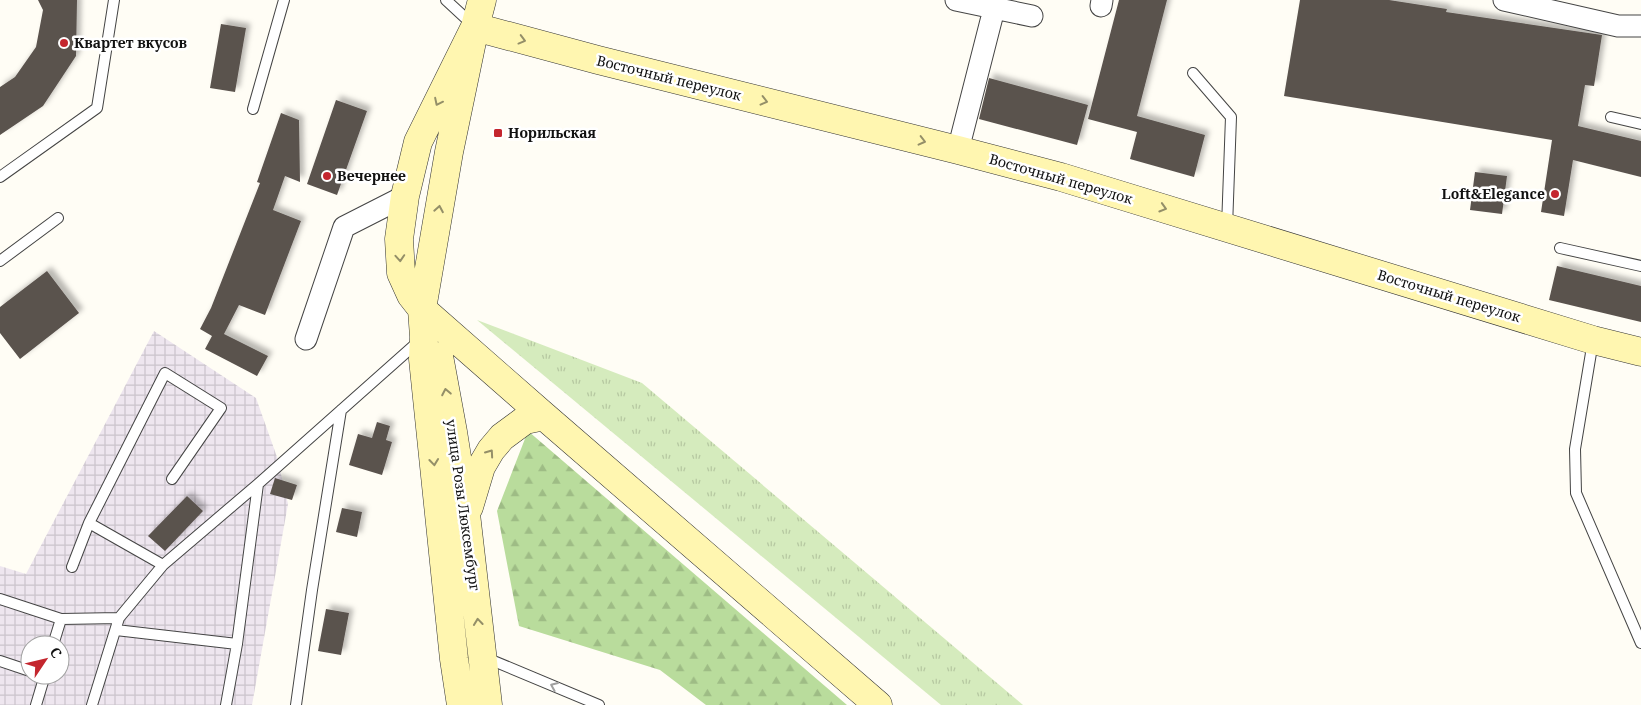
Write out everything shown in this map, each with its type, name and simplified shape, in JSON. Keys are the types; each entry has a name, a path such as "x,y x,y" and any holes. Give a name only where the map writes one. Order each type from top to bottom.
{"main road":[{"name":"улица Розы Люксембург","path":"461,705 454,659 423,359 422,309 449,152 482,0"},
{"name":"Восточный переулок","path":"475,27 1061,177 1593,340 1641,352"},
{"path":"475,27 418,142 405,196 399,239 401,273 411,295 422,309 878,705"},
{"name":"улица Розы Люксембург","path":"422,309 435,332 454,432 466,514 488,705"},
{"path":"466,514 481,467 491,450 502,437 525,420 544,416"},
{"path":"454,659 482,656"}],"street":[{"path":"956,0 1032,16"},
{"path":"1504,0 1618,26 1641,26"},
{"path":"958,150 994,9"},
{"path":"306,339 344,227 405,196"}],"lane":[{"path":"0,177 97,108 114,0"},
{"path":"253,108 284,0"},
{"path":"446,0 475,27"},
{"path":"1193,73 1231,117 1227,228"},
{"path":"1612,117 1641,124"},
{"path":"0,261 58,218"},
{"path":"1560,248 1641,266"},
{"path":"92,705 119,618 163,565 258,484 424,336"},
{"path":"1593,340 1575,449 1576,493 1641,643"},
{"path":"72,568 89,523 165,373 221,408 172,479"},
{"path":"296,705 312,590 342,410"},
{"path":"226,705 237,644 258,484"},
{"path":"89,523 163,565"},
{"path":"0,599 61,619 119,618"},
{"path":"56,635 61,619"},
{"path":"116,630 237,644"},
{"path":"482,656 599,705"},
{"path":"0,661 20,668"},
{"path":"36,705 41,685"}],"shaded area":[{"path":"154,331 256,398 277,457 288,504 252,705 0,705 0,566 26,574"}],"green space":[{"path":"477,320 642,383 1023,705 941,705"},
{"path":"528,431 847,705 706,705 660,670 519,626 497,511"}],"building":[{"path":"38,0 77,0 76,56 43,106 0,135 0,87 15,77 36,47 43,10"},
{"path":"1119,0 1167,0 1137,116 1205,135 1194,177 1130,159 1137,132 1088,119"},
{"path":"1300,0 1389,0 1447,9 1446,12 1602,35 1594,86 1585,85 1578,126 1641,141 1641,177 1573,160 1564,216 1541,212 1552,140 1284,96"},
{"path":"221,24 246,28 235,92 210,88"},
{"path":"989,78 1088,105 1077,145 979,119"},
{"path":"336,100 367,111 337,195 307,184"},
{"path":"281,113 299,120 300,182 285,176 273,210 301,221 265,315 239,305 224,334 268,356 257,376 205,349 212,336 200,329 211,308 260,183 257,182"},
{"path":"1475,172 1507,176 1502,214 1470,210"},
{"path":"1557,266 1641,286 1641,322 1549,300"},
{"path":"47,271 79,313 20,359 0,333 0,307"},
{"path":"377,422 390,426 386,440 392,442 382,475 349,465 358,434 372,438"},
{"path":"275,478 297,485 292,500 270,494"},
{"path":"187,496 203,511 165,551 148,536"},
{"path":"342,508 362,512 357,537 336,532"},
{"path":"326,609 349,613 341,655 318,651"}],"place":[{"name":"Квартет вкусов","path":"64,43"},
{"name":"Норильская","path":"498,133"},
{"name":"Вечернее","path":"327,176"},
{"name":"Loft&Elegance","path":"1555,194"}]}
